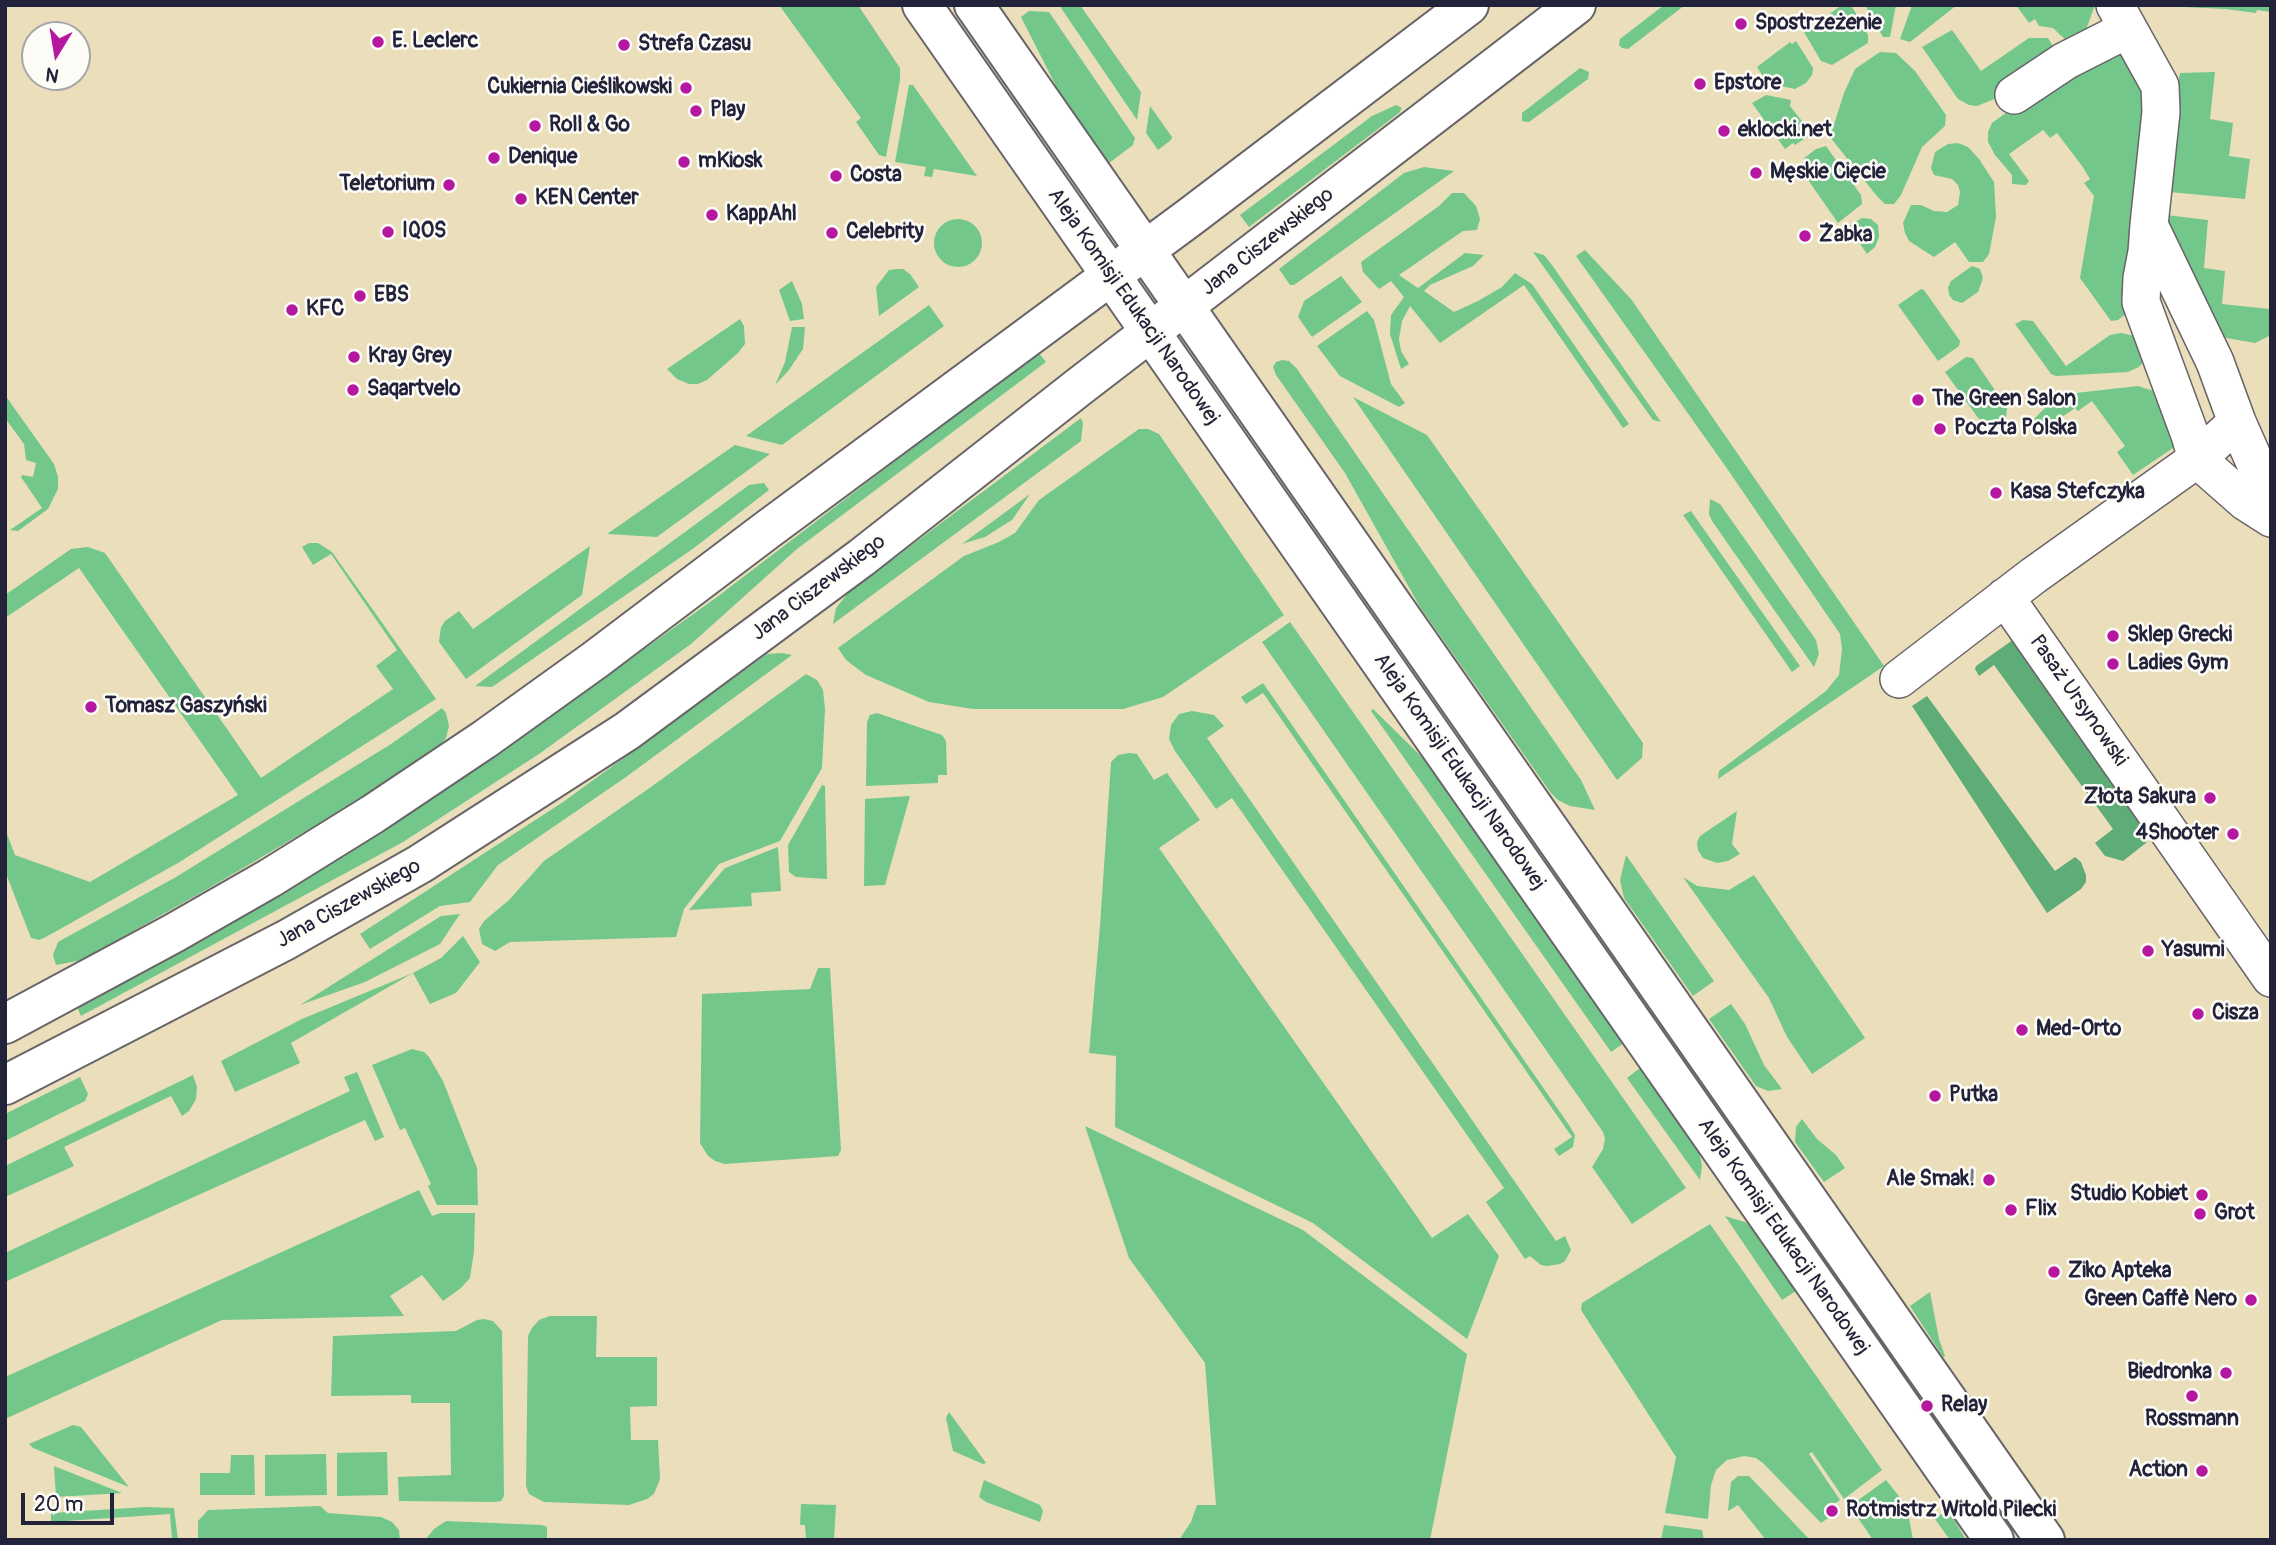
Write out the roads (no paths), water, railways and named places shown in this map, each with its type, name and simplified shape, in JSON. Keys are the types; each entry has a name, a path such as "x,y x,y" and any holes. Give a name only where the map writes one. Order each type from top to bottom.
{"main road":[{"name":"Aleja Komisji Edukacji Narodowej","path":"922,5 1994,1540"},
{"name":"Aleja Komisji Edukacji Narodowej","path":"974,5 2045,1540"},
{"path":"5,1024 258,885 407,792 595,660 1469,5"},
{"name":"Jana Ciszewskiego","path":"5,1085 286,940 409,871 627,731 861,558 1576,5"},
{"path":"1539,887 1574,862"}],"street":[{"path":"2014,95 2065,61 2121,17 2160,86 2161,112 2141,302 2197,459 2246,502 2271,518"},
{"path":"2149,225 2215,362 2236,422 2271,499"},
{"path":"1899,679 2005,597 2197,459 2236,422"},
{"name":"Pasaż Ursynowski","path":"2005,597 2271,978"}],"place":[{"name":"Spostrzeżenie","path":"1741,24"},
{"name":"E. Leclerc","path":"378,42"},
{"name":"Strefa Czasu","path":"624,45"},
{"name":"Epstore","path":"1700,84"},
{"name":"Cukiernia Cieślikowski","path":"686,88"},
{"name":"Play","path":"696,111"},
{"name":"Roll & Go","path":"535,126"},
{"name":"eklocki.net","path":"1724,131"},
{"name":"Denique","path":"494,158"},
{"name":"mKiosk","path":"684,162"},
{"name":"Męskie Cięcie","path":"1756,173"},
{"name":"Costa","path":"836,176"},
{"name":"Teletorium","path":"449,185"},
{"name":"KEN Center","path":"521,199"},
{"name":"KappAhl","path":"712,215"},
{"name":"IQOS","path":"388,232"},
{"name":"Celebrity","path":"832,233"},
{"name":"Żabka","path":"1805,236"},
{"name":"EBS","path":"360,296"},
{"name":"KFC","path":"292,310"},
{"name":"Kray Grey","path":"354,357"},
{"name":"Saqartvelo","path":"353,390"},
{"name":"The Green Salon","path":"1918,400"},
{"name":"Poczta Polska","path":"1940,429"},
{"name":"Kasa Stefczyka","path":"1996,493"},
{"name":"Sklep Grecki","path":"2113,636"},
{"name":"Ladies Gym","path":"2113,664"},
{"name":"Tomasz Gaszyński","path":"91,707"},
{"name":"Złota Sakura","path":"2210,798"},
{"name":"4Shooter","path":"2233,834"},
{"name":"Yasumi","path":"2148,951"},
{"name":"Cisza","path":"2198,1014"},
{"name":"Med-Orto","path":"2022,1030"},
{"name":"Putka","path":"1935,1096"},
{"name":"Ale Smak!","path":"1989,1180"},
{"name":"Studio Kobiet","path":"2202,1195"},
{"name":"Flix","path":"2011,1210"},
{"name":"Grot","path":"2200,1214"},
{"name":"Ziko Apteka","path":"2054,1272"},
{"name":"Green Caffè Nero","path":"2251,1300"},
{"name":"Biedronka","path":"2226,1373"},
{"name":"Rossmann","path":"2192,1396"},
{"name":"Relay","path":"1927,1406"},
{"name":"Action","path":"2202,1471"},
{"name":"Rotmistrz Witold Pilecki","path":"1832,1511"}]}
